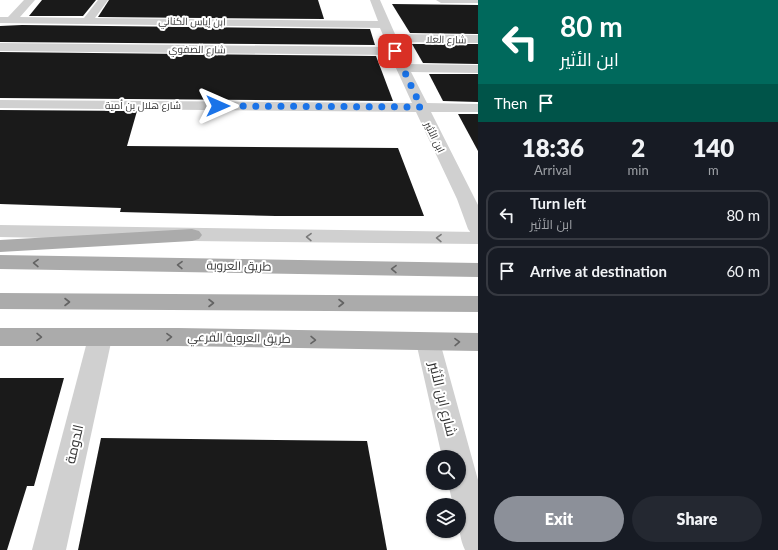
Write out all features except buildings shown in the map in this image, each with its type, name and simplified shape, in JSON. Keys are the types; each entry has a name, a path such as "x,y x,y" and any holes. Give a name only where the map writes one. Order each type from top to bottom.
{"main road":[{"path":"0,246 192,236"},
{"name":"طريق العروبة","path":"0,262 478,270"},
{"path":"0,301 478,304"},
{"name":"طريق العروبة الفرعي","path":"0,337 178,337 478,342"}],"street":[{"path":"12,19 30,0"},
{"path":"88,20 103,0"},
{"name":"ابن الأثير","path":"375,0 402,68 466,199 478,229"},
{"path":"441,0 478,0"},
{"name":"ابن إياس الكناني","path":"0,20 88,20 390,38"},
{"name":"شارع العلا","path":"390,38 478,39"},
{"name":"شارع الصفوي","path":"0,47 390,38"},
{"path":"402,68 478,70"},
{"name":"شارع هلال بن أمية","path":"0,104 478,108"},
{"path":"0,231 192,236 478,238"},
{"name":"الدومة","path":"49,550 100,338"},
{"name":"شارع ابن الأثير","path":"428,342 455,450"},
{"path":"465,490 478,542"}],"route":[{"path":"218,106 421,107 395,51"}]}
